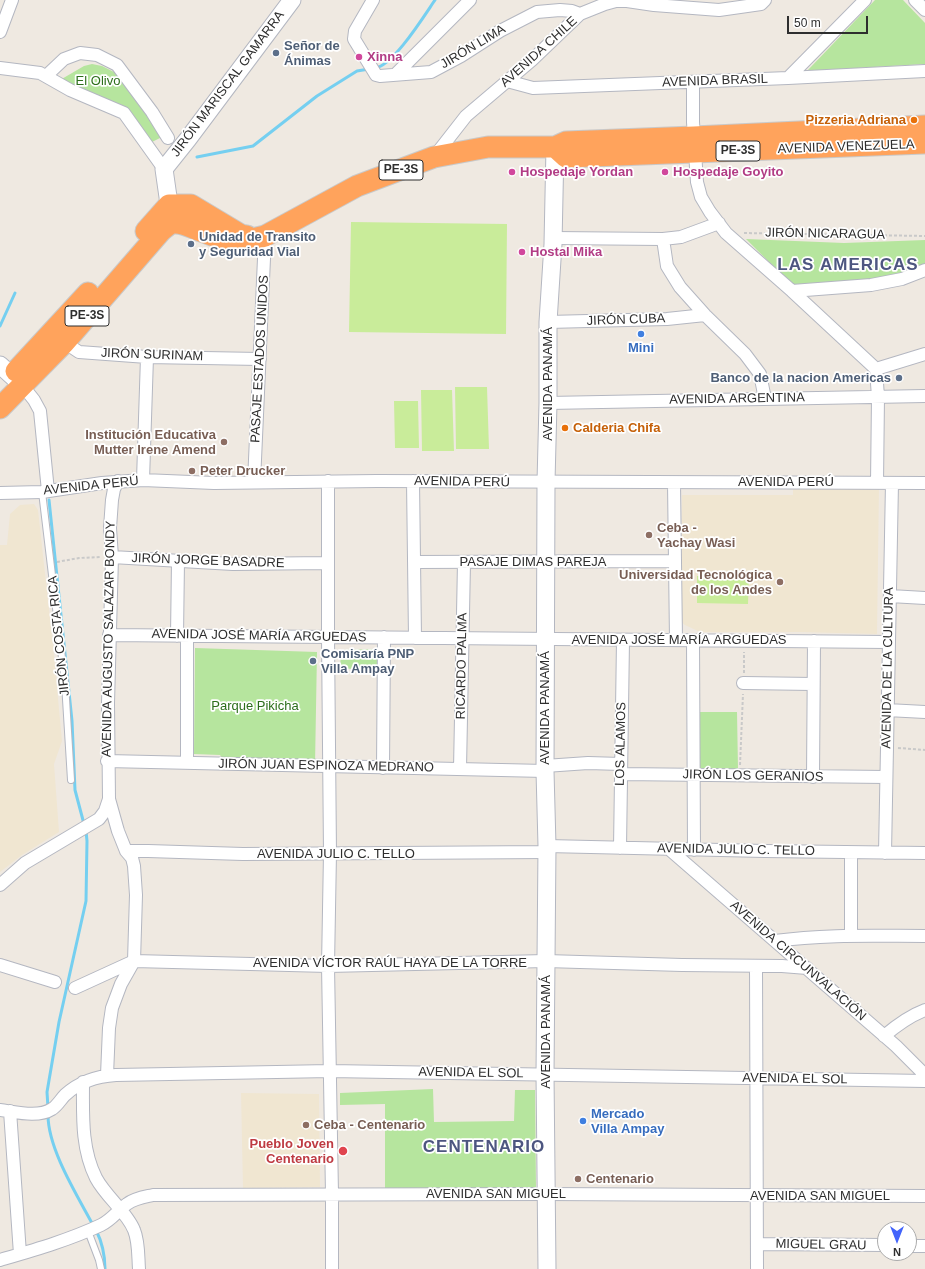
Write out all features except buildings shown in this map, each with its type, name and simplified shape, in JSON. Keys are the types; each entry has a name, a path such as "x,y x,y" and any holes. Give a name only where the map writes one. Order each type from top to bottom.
{"highway":[{"name":"AVENIDA VENEZUELA","path":"694,145 925,126"},
{"name":"AVENIDA VENEZUELA","path":"171,214 181,223 215,237 233,240 262,237 357,186 434,157 488,147 555,147 566,142 694,145 925,143"},
{"name":"PE-3S","path":"0,408 8,378 58,337 161,230 171,214"}],"street":[{"path":"0,32 12,0"},
{"name":"JIRÓN MARISCAL GAMARRA","path":"164,169 292,0"},
{"name":"JIRÓN LIMA","path":"373,0 354,35 354,39 376,75 383,76 431,72 461,56 500,30 537,12 560,10 572,11 580,14"},
{"path":"395,75 470,0"},
{"name":"AVENIDA CHILE","path":"434,157 466,116 532,60 580,14 605,4 627,1 654,5 719,10 761,4 765,0"},
{"path":"788,78 865,0"},
{"path":"915,0 925,10"},
{"path":"46,76 64,59 80,53 97,55 117,64 152,112 168,138"},
{"path":"0,68 40,73 70,90 124,113 164,169 171,214"},
{"name":"AVENIDA BRASIL","path":"507,81 533,88 925,71"},
{"path":"693,82 694,145 697,182 701,197 710,212 722,228 876,369 878,397 877,483"},
{"path":"149,148 168,138 188,139"},
{"name":"AVENIDA PANAMÁ","path":"546,1269 546,482 548,322 553,238 555,147"},
{"path":"553,238 681,238 722,228"},
{"name":"PASAJE ESTADOS UNIDOS","path":"254,482 260,359 262,237"},
{"path":"663,239 667,266 680,287 705,315 745,354 760,374 765,399"},
{"path":"792,291 871,284 902,279 925,270"},
{"name":"JIRÓN CUBA","path":"548,322 667,319 705,315"},
{"name":"JIRÓN SURINAM","path":"58,337 79,352 146,357 260,359"},
{"path":"876,369 925,354"},
{"path":"143,480 146,357"},
{"name":"JIRÓN COSTA RICA","path":"8,378 34,400 40,411 42,423 45,491"},
{"name":"AVENIDA ARGENTINA","path":"548,403 925,396"},
{"name":"AVENIDA PERÚ","path":"0,493 45,491 118,481 143,480 214,483 413,481 925,484"},
{"name":"AVENIDA AUGUSTO SALAZAR BONDY","path":"108,799 107,761 109,635 112,557 110,514 114,489 118,481"},
{"path":"328,481 330,853 328,966 332,1269"},
{"path":"413,481 415,638"},
{"path":"674,483 676,640"},
{"name":"AVENIDA DE LA CULTURA","path":"885,853 892,483"},
{"name":"JIRÓN JORGE BASADRE","path":"112,557 233,564 328,563"},
{"path":"178,561 187,763"},
{"name":"PASAJE DIMAS PAREJA","path":"415,562 675,561"},
{"name":"RICARDO PALMA","path":"460,769 464,562"},
{"path":"890,596 925,598"},
{"name":"AVENIDA JOSÉ MARÍA ARGUEDAS","path":"109,635 888,642"},
{"path":"383,768 384,637"},
{"name":"LOS ALAMOS","path":"620,848 623,640"},
{"path":"693,640 694,850"},
{"path":"813,777 814,641"},
{"path":"743,683 813,684"},
{"path":"887,710 925,712"},
{"name":"JIRÓN JUAN ESPINOZA MEDRANO","path":"107,761 383,768 545,768"},
{"name":"JIRÓN LOS GERANIOS","path":"545,768 588,763 621,769 694,775 886,777"},
{"path":"0,885 25,863 99,819 104,811 108,799"},
{"path":"107,1075 108,1041 112,1008 121,984 134,961 136,895 132,858 126,851 108,799"},
{"name":"AVENIDA JULIO C. TELLO","path":"126,851 243,854 620,848 851,853 925,853"},
{"name":"AVENIDA CIRCUNVALACIÓN","path":"669,849 807,968 884,1036 924,1074"},
{"path":"851,853 851,935"},
{"path":"775,941 797,938 851,935 925,936"},
{"name":"AVENIDA VÍCTOR RAÚL HAYA DE LA TORRE","path":"75,988 134,961 328,966 546,961 807,968"},
{"path":"0,964 55,982"},
{"path":"756,966 757,1269"},
{"path":"884,1036 900,1022 925,1010"},
{"name":"AVENIDA EL SOL","path":"5,1110 25,1113 47,1111 66,1094 83,1082 107,1075 330,1071 756,1078 924,1074"},
{"path":"83,1082 83,1129 87,1152 96,1178 109,1198 131,1224 134,1230 139,1269"},
{"path":"5,1110 20,1254"},
{"name":"AVENIDA SAN MIGUEL","path":"0,1260 62,1241 102,1225 134,1200 153,1195 546,1194 925,1196"},
{"name":"MIGUEL GRAU","path":"757,1244 877,1245"}],"lane":[{"name":"JIRÓN COSTA RICA","path":"45,491 62,662 71,780"},
{"path":"89,1230 100,1260 101,1269"}],"path":[{"name":"JIRÓN NICARAGUA","path":"722,228 925,236"},
{"path":"60,562 79,558 112,557"},
{"path":"740,776 745,640"},
{"path":"887,748 925,750"}],"shaded area":[{"name":"Universidad Tecnológica de los Andes","path":"793,485 879,485 877,634 700,632 681,622 682,495 793,495"},
{"path":"34,504 38,510 62,741 54,764 59,832 22,855 0,872 0,545 7,545 10,514 20,505"},
{"path":"241,1093 319,1094 320,1187 243,1188"}],"green space":[{"path":"875,0 903,0 925,23 925,64 807,71"},
{"name":"El Olivo","path":"92,64 102,66 114,72 137,99 162,137 150,143 135,121 60,80 84,66"},
{"path":"351,222 507,224 506,334 349,332"},
{"path":"746,239 844,243 925,240 925,264 905,272 878,278 849,282 793,286"},
{"path":"455,387 487,387 489,449 456,449"},
{"path":"421,390 452,390 454,451 422,451"},
{"path":"394,401 418,401 419,448 395,448"},
{"path":"697,576 749,576 748,604 697,603"},
{"name":"Parque Pikicha","path":"195,648 317,652 315,765 224,761 220,755 194,754"},
{"path":"376,649 379,652 379,668 340,669 341,652 343,650"},
{"path":"699,712 737,712 738,769 696,770"},
{"path":"433,1089 434,1122 514,1121 515,1090 535,1090 536,1189 385,1191 385,1104 340,1105 340,1093"}],"waterway":[{"path":"375,68 382,65 399,50 435,0"},
{"path":"197,157 253,146 317,96 357,71 369,69"},
{"path":"0,326 15,293"},
{"path":"49,500 72,721 75,790 84,824"},
{"path":"48,1108 47,1092 59,1022 86,901 86,831"},
{"path":"48,1115 49,1128 64,1172 93,1225"},
{"path":"96,1230 103,1249 105,1269"}],"place":[{"name":"Señor de Ánimas","path":"276,53"},
{"name":"Xinna","path":"359,57"},
{"name":"Pizzeria Adriana","path":"914,120"},
{"name":"Hospedaje Yordan","path":"512,172"},
{"name":"Hospedaje Goyito","path":"665,172"},
{"name":"Unidad de Transito y Seguridad Vial","path":"191,244"},
{"name":"Hostal Mika","path":"522,252"},
{"name":"Mini","path":"641,334"},
{"name":"Banco de la nacion Americas","path":"899,378"},
{"name":"Calderia Chifa","path":"565,428"},
{"name":"Institución Educativa Mutter Irene Amend","path":"224,442"},
{"name":"Peter Drucker","path":"192,471"},
{"name":"Ceba - Yachay Wasi","path":"649,535"},
{"name":"Universidad Tecnológica de los Andes","path":"780,582"},
{"name":"Comisaría PNP Villa Ampay","path":"313,661"},
{"name":"Mercado Villa Ampay","path":"583,1121"},
{"name":"Ceba - Centenario","path":"306,1125"},
{"name":"Pueblo Joven Centenario","path":"343,1151"},
{"name":"Centenario","path":"578,1179"}],"district":[{"name":"LAS AMERICAS","path":"848,265"},
{"name":"CENTENARIO","path":"484,1147"}]}
